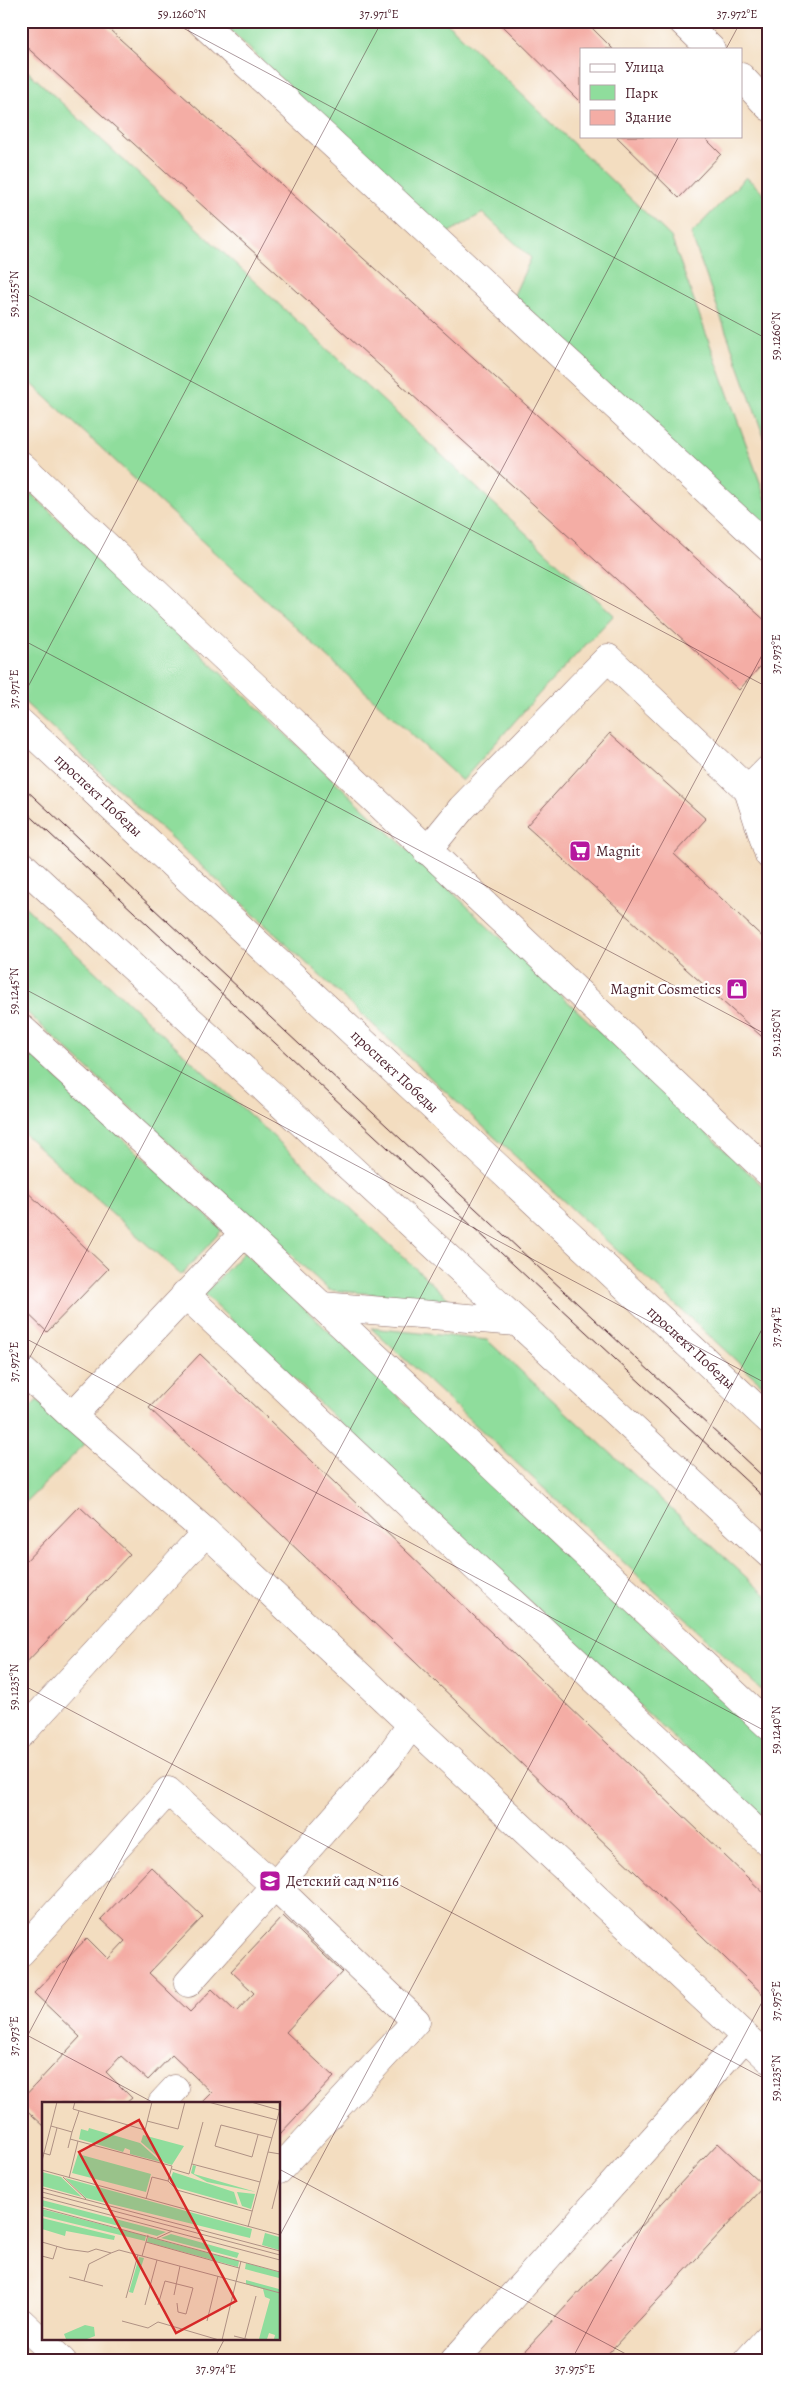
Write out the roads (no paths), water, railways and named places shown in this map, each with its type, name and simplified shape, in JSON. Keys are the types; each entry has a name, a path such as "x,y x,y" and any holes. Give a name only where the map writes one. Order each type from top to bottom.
{"main road":[{"path":"200,21 769,548"},
{"path":"682,21 710,48"},
{"path":"742,78 769,107"},
{"path":"21,465 769,1173"},
{"path":"427,851 462,808 608,658 748,790 769,855"},
{"name":"проспект Победы","path":"21,723 769,1420"},
{"path":"748,790 769,769"},
{"path":"21,864 769,1554"},
{"path":"21,1028 244,1232 769,1726"},
{"path":"72,1416 244,1232"},
{"path":"185,1294 769,1843"},
{"path":"322,1306 517,1322"},
{"path":"26,1383 72,1416 206,1532 769,2059"},
{"path":"21,1734 206,1532"},
{"path":"188,1983 388,1758 411,1725"},
{"path":"21,1952 168,1791 275,1886 416,2021 280,2169"},
{"path":"454,2361 745,2037"},
{"path":"21,2322 62,2361"},
{"path":"748,2361 769,2337"}],"tram line":[{"path":"21,785 769,1482"},
{"path":"21,807 769,1502"}],"place":[{"name":"Magnit","path":"580,851"},
{"name":"Magnit Cosmetics","path":"737,989"},
{"name":"Детский сад №116","path":"270,1881"}]}
